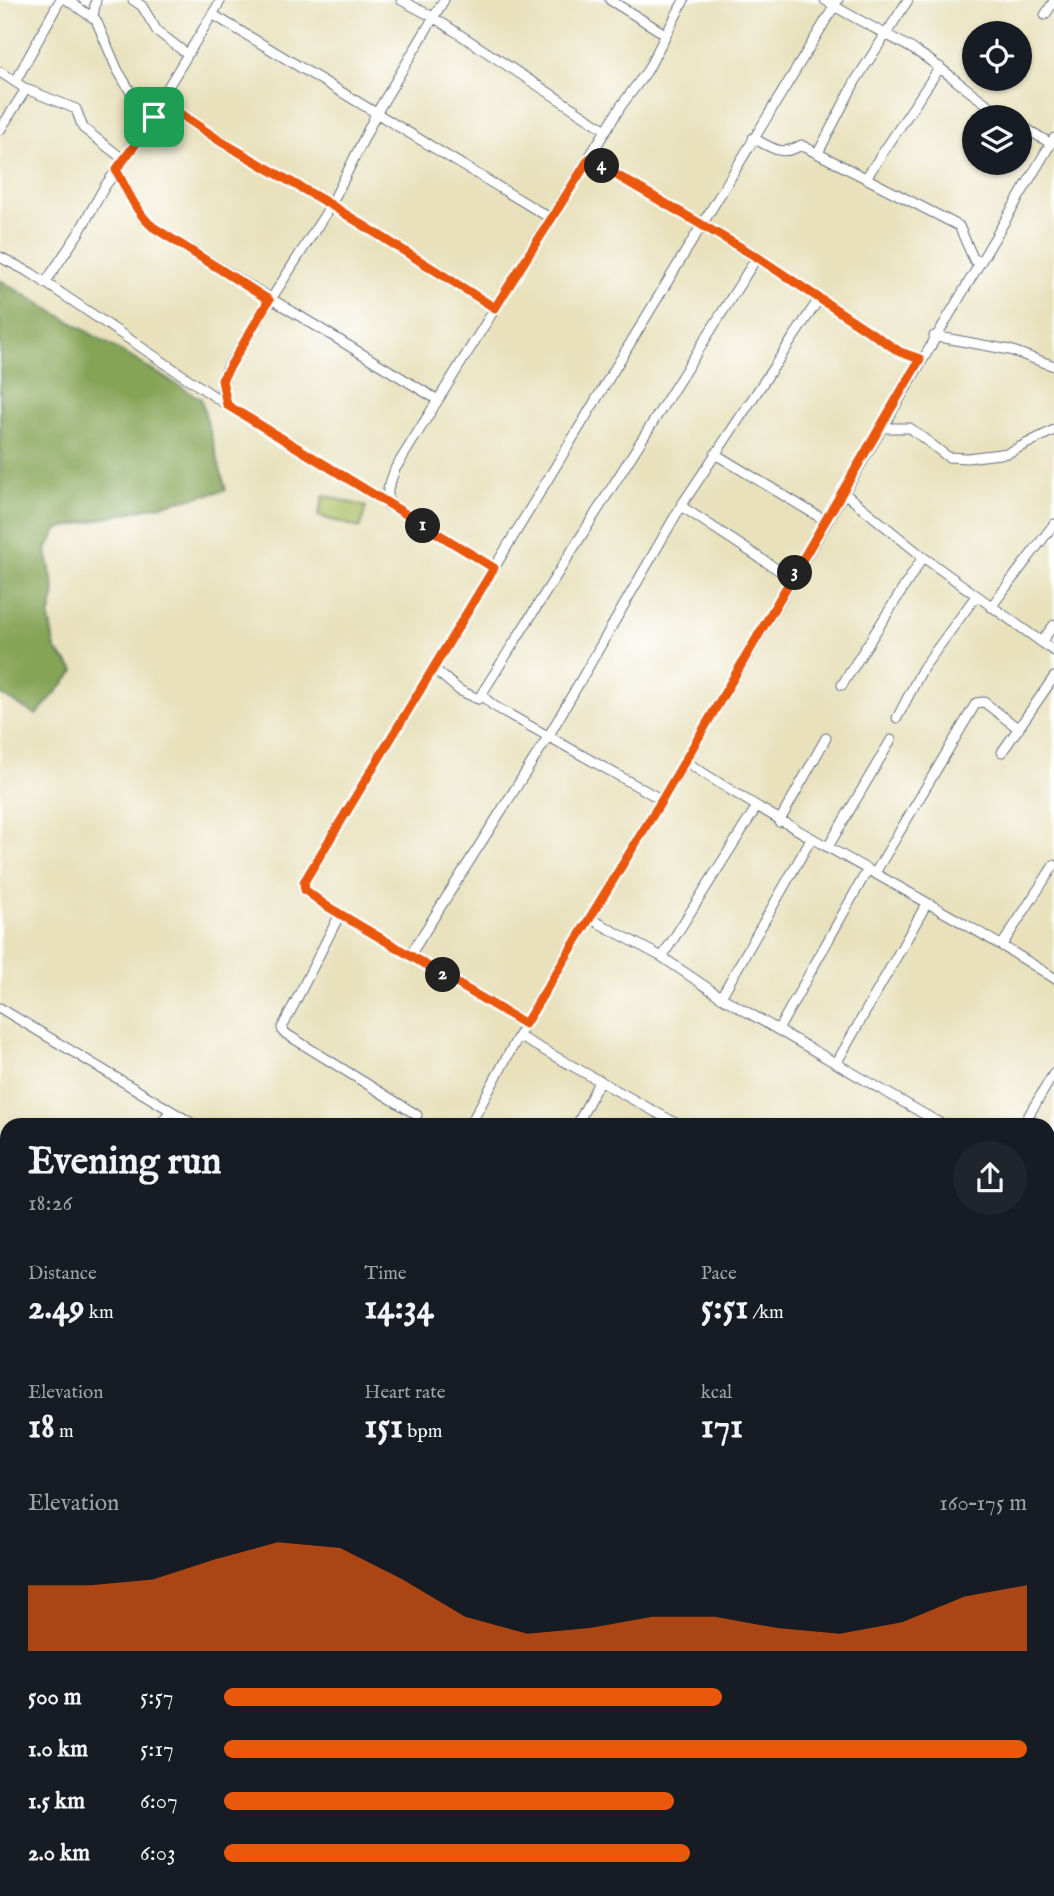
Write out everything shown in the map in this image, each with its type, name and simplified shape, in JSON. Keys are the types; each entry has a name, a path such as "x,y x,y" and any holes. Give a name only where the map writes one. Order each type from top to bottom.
{"street":[{"path":"15,82 60,0"},
{"path":"67,0 93,17 117,69 150,125"},
{"path":"93,17 96,0"},
{"path":"133,0 144,3 157,31 187,54"},
{"path":"45,283 123,159 150,125 160,100 221,0"},
{"path":"401,0 433,17 606,130"},
{"path":"227,405 222,380 269,300 331,205 376,114 444,0"},
{"path":"610,0 665,34"},
{"path":"388,505 388,489 395,469 550,218 647,71 684,0"},
{"path":"825,0 836,3 887,32 940,67 986,105"},
{"path":"819,151 856,80 908,0"},
{"path":"1045,15 1054,1"},
{"path":"525,1024 340,914 305,890 304,882 836,3"},
{"path":"212,14 550,218"},
{"path":"866,178 940,67"},
{"path":"0,72 26,89 76,109 83,128 123,159"},
{"path":"0,130 26,89"},
{"path":"160,100 220,141 331,205 495,308"},
{"path":"474,1118 525,1024 662,800 934,335 1052,140 1032,131"},
{"path":"753,138 782,152 790,152 801,145 819,151 959,226 974,260 980,260"},
{"path":"589,159 757,257 900,352 920,359"},
{"path":"116,170 149,224 269,300 438,400"},
{"path":"0,257 45,283 227,405 494,568"},
{"path":"433,667 468,695 478,699 757,257"},
{"path":"410,955 548,737 681,506 819,299"},
{"path":"934,335 1019,353 1054,366"},
{"path":"880,428 905,427 947,457 967,458 1008,453 1054,430"},
{"path":"715,454 825,521"},
{"path":"842,492 923,557 1054,651"},
{"path":"681,506 792,579"},
{"path":"991,607 1054,524"},
{"path":"842,685 923,557"},
{"path":"897,718 923,668 976,596"},
{"path":"1041,642 1054,625"},
{"path":"1002,752 1054,677"},
{"path":"481,695 548,737 662,800"},
{"path":"778,1030 976,703 984,702 1019,729"},
{"path":"779,821 826,738"},
{"path":"828,848 891,740"},
{"path":"685,761 779,821 1002,945 1054,978"},
{"path":"662,957 757,808"},
{"path":"721,997 811,839"},
{"path":"1002,945 1054,865"},
{"path":"836,1062 927,903"},
{"path":"340,914 282,1023 283,1032 417,1115"},
{"path":"589,918 662,957 721,997 836,1062 920,1118"},
{"path":"0,1008 182,1118"},
{"path":"520,1037 667,1118"},
{"path":"1027,1118 1054,1073"},
{"path":"581,1118 600,1080"},
{"path":"165,1118 170,1111"}],"green space":[{"path":"0,280 201,399 226,490 58,529 46,550 55,593 49,618 55,649 75,671 36,715 0,694"},
{"path":"324,495 366,507 360,528 318,516"}],"route":[{"path":"160,100 220,141 331,205 495,308 589,159 757,257 900,352 920,359 662,800 525,1024 325,905 305,890 304,882 494,568 227,405 222,390 226,370 269,300 184,248 170,235 153,227 143,218 116,170 154,117 160,100"}]}
